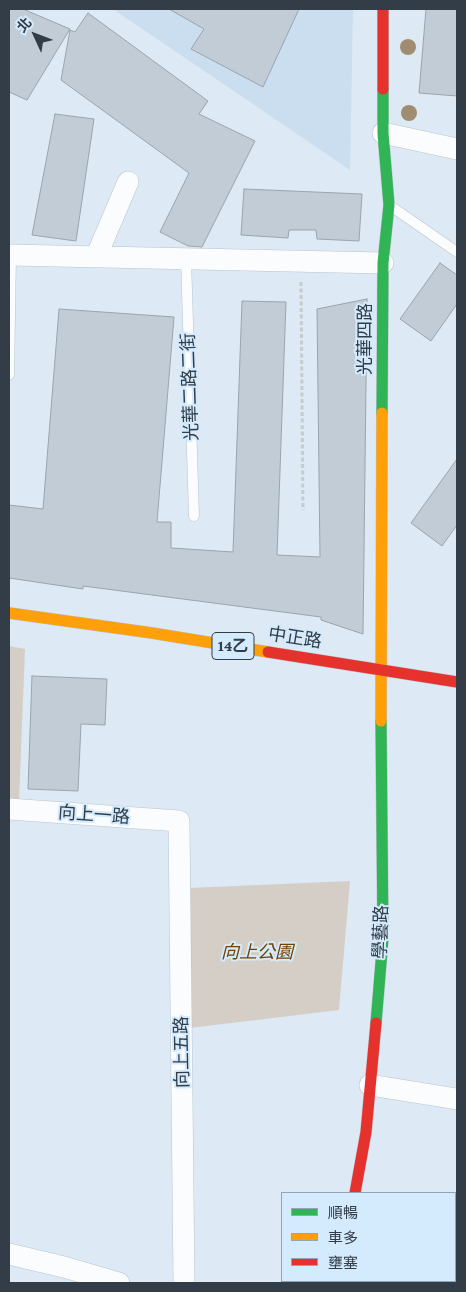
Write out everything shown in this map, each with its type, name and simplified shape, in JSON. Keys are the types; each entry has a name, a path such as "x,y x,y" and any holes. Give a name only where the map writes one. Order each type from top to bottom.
{"street":[{"name":"光華四路","path":"380,670 383,263 389,205 383,134 383,9"},
{"path":"383,134 457,149"},
{"path":"96,256 128,182"},
{"path":"10,255 383,263"},
{"name":"中正路","path":"9,613 152,633 457,682"},
{"name":"學藝路","path":"355,1192 366,1132 383,938 380,670"},
{"name":"向上一路","path":"9,809 179,821"},
{"name":"向上五路","path":"179,821 184,1283"},
{"path":"370,1085 457,1099"},
{"path":"9,1254 120,1283"}],"lane":[{"path":"389,205 457,252"},
{"path":"9,375 10,255"},
{"name":"光華二路二街","path":"186,259 194,516"}],"path":[{"path":"300,261 303,510"}],"shaded area":[{"path":"113,9 353,9 350,170"}],"green space":[{"path":"9,646 25,649 19,801 9,800"},
{"name":"向上公園","path":"350,881 339,1010 190,1028 189,888"}],"building":[{"path":"9,9 23,9 70,29 27,100 9,92"},
{"path":"169,9 299,9 263,87 191,49 204,29"},
{"path":"426,9 457,9 457,96 419,93"},
{"path":"88,13 208,101 199,114 255,141 202,247 188,246 160,232 189,173 61,80 70,30 75,32"},
{"path":"55,114 94,119 76,241 32,235"},
{"path":"244,189 362,194 359,241 317,239 316,230 289,230 288,238 241,235"},
{"path":"440,263 457,275 457,304 431,341 400,319"},
{"path":"367,299 363,634 321,620 321,617 83,586 83,589 9,578 9,505 43,509 59,309 174,317 157,522 171,522 171,548 233,552 242,301 286,302 277,555 320,557 317,309"},
{"path":"457,459 457,525 442,546 411,523"},
{"path":"32,676 107,679 105,725 81,724 78,791 28,789"}],"traffic: fast":[{"path":"382,413 383,263 389,205 383,133 383,89"},
{"path":"376,1023 383,938 381,721"}],"traffic: slow":[{"path":"381,721 382,413"},
{"path":"9,613 152,633 268,652"}],"traffic: jam":[{"path":"383,9 383,89"},
{"path":"268,652 457,682"},
{"path":"355,1192 366,1132 376,1023"}]}
